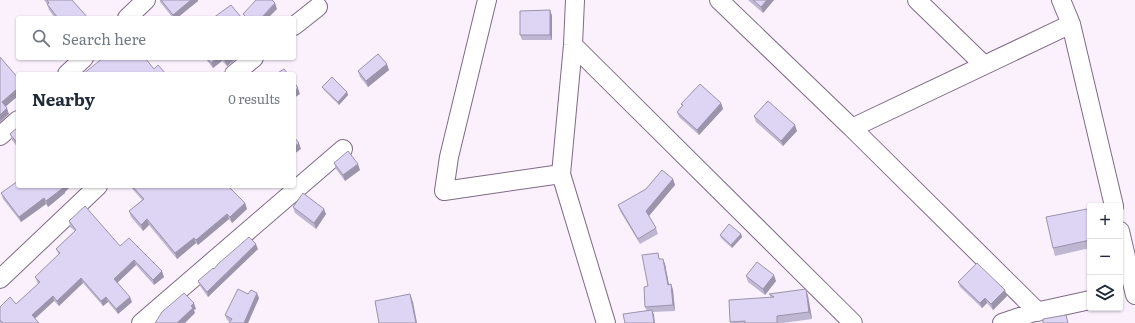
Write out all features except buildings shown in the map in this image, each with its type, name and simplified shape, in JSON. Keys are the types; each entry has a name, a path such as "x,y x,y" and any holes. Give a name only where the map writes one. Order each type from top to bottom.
{"street":[{"path":"129,16 146,0"},
{"path":"487,0 449,157 444,191 561,174"},
{"path":"575,0 573,45 561,174 606,323"},
{"path":"719,0 852,128 1038,312"},
{"path":"917,0 984,65"},
{"path":"1061,0 1071,24 1113,203"},
{"path":"296,24 318,7"},
{"path":"852,128 1071,24"},
{"path":"573,45 853,323"},
{"path":"69,72 82,60"},
{"path":"236,72 252,60"},
{"path":"0,136 16,122"},
{"path":"141,323 343,149"},
{"path":"0,279 96,188"},
{"path":"1121,239 1130,293"},
{"path":"1002,323 1038,312 1087,301"}]}
